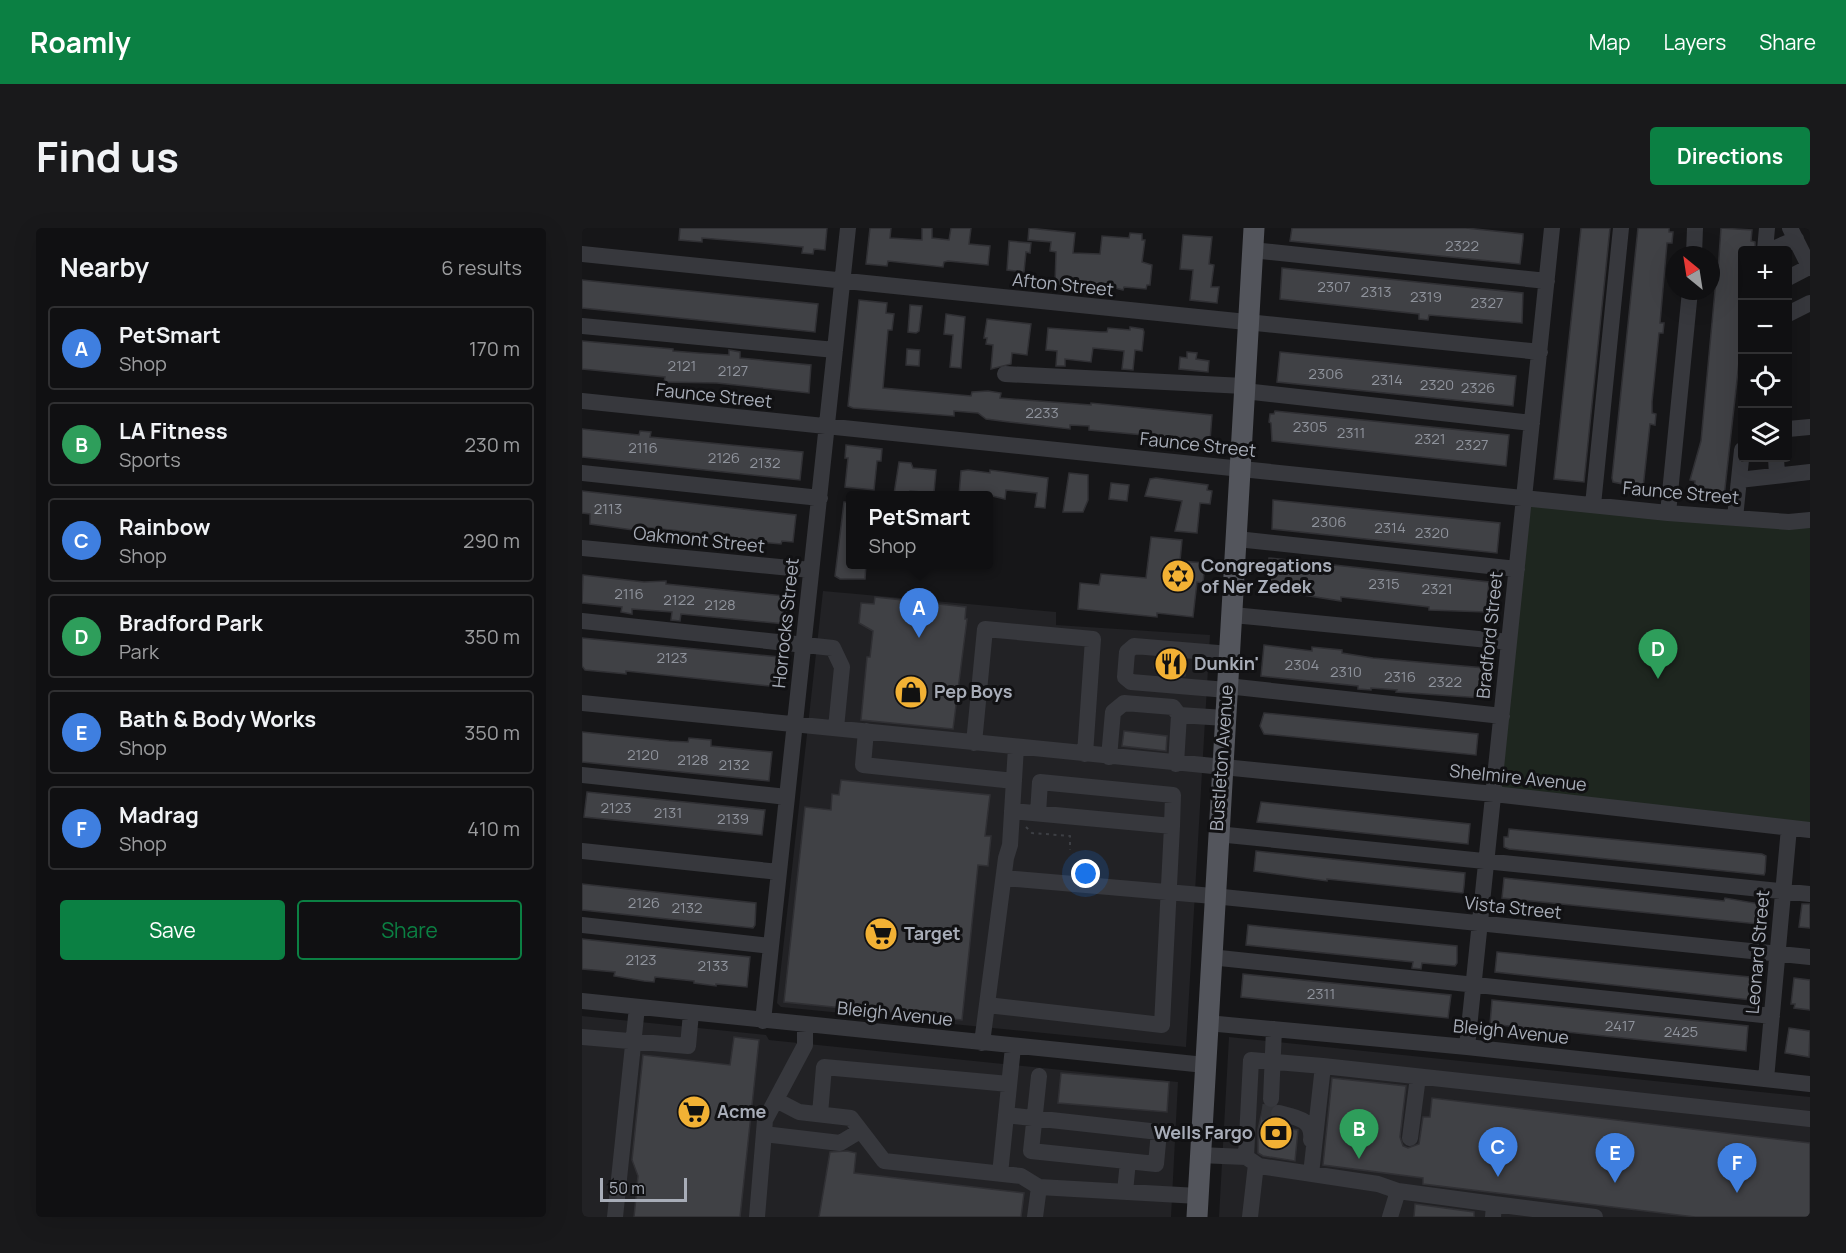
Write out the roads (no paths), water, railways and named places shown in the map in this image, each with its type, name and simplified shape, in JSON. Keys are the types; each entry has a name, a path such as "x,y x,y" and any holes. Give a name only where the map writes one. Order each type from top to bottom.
{"main road":[{"name":"Bustleton Avenue","path":"1197,1217 1213,896 1233,615 1254,228"}],"street":[{"name":"Horrocks Street","path":"763,1021 811,570 829,427 841,282 848,228"},
{"name":"Bradford Street","path":"1467,1047 1552,228"},
{"path":"1593,505 1621,228"},
{"path":"1694,246 1695,228"},
{"path":"1767,228 1769,246"},
{"path":"1775,246 1793,233 1810,267 1792,276"},
{"path":"1252,250 1547,281"},
{"name":"Afton Street","path":"582,254 1247,324 1540,352"},
{"path":"1668,513 1689,300"},
{"path":"1792,312 1810,303"},
{"path":"582,326 835,350"},
{"path":"1005,374 1244,388 1532,423"},
{"name":"Faunce Street","path":"582,401 1668,513 1789,522 1810,520"},
{"path":"1792,429 1810,427"},
{"path":"1735,518 1741,462"},
{"path":"1776,462 1777,475"},
{"path":"1739,480 1810,472"},
{"path":"582,473 820,498"},
{"path":"1237,539 1517,569"},
{"name":"Oakmont Street","path":"582,548 811,570"},
{"path":"1233,615 1509,642"},
{"path":"582,621 833,648 842,667 836,728"},
{"path":"974,742 985,628 1093,639 1085,754"},
{"path":"1230,654 1134,646 1127,652 1125,677 1131,682 1227,688 1502,716"},
{"path":"582,703 795,724"},
{"path":"1109,757 1113,711 1124,703 1173,707 1179,715 1176,764"},
{"path":"1179,715 1225,718"},
{"name":"Shelmire Avenue","path":"795,724 1221,769 1494,794 1810,830"},
{"path":"866,731 863,765 1014,781"},
{"path":"982,1043 1012,819 1016,747"},
{"path":"582,775 787,796"},
{"path":"987,1005 1162,1025 1173,795 1040,782 1038,813"},
{"path":"1012,819 1038,813 1172,826"},
{"name":"Leonard Street","path":"1766,1079 1789,828"},
{"path":"1217,834 1810,894"},
{"path":"582,851 779,872"},
{"name":"Vista Street","path":"1004,878 1213,896 1810,957"},
{"path":"582,925 771,946"},
{"path":"1210,957 1772,1016"},
{"name":"Bleigh Avenue","path":"582,1001 1205,1065"},
{"path":"615,1217 637,1007"},
{"path":"582,1037 688,1046 691,1013"},
{"name":"Bleigh Avenue","path":"1207,1023 1467,1047 1810,1084"},
{"path":"757,1217 765,1120 805,1045 805,1025"},
{"path":"1250,1217 1251,1161 1265,1108 1274,1029"},
{"path":"1000,1174 1013,1047"},
{"path":"1265,1108 1251,1060 1810,1119"},
{"path":"820,1114 824,1066 1009,1084"},
{"path":"1309,1174 1323,1066"},
{"path":"1006,1115 1035,1118 1159,1132 1156,1164 1031,1150 1035,1118 1039,1076"},
{"path":"1410,1138 1418,1077"},
{"path":"776,1100 799,1112 850,1118 884,1161 1021,1176 1039,1187 1198,1196"},
{"path":"1265,1108 1303,1120 1311,1128 1309,1174"},
{"path":"764,1134 840,1143 860,1131"},
{"path":"1200,1155 1251,1161 1309,1174 1378,1184 1398,1191 1494,1210 1595,1217"},
{"path":"1125,1192 1128,1161"},
{"path":"1036,1217 1039,1187"},
{"path":"1390,1217 1398,1191"}],"tunnel":[{"path":"1262,1112 1279,1113"}],"place":[{"name":"Congregations of Ner Zedek","path":"1178,576"},
{"name":"PetSmart","path":"919,638"},
{"name":"Dunkin'","path":"1171,664"},
{"name":"Bradford Park","path":"1658,679"},
{"name":"Pep Boys","path":"911,692"},
{"name":"Target","path":"881,934"},
{"name":"Acme","path":"694,1112"},
{"name":"Wells Fargo","path":"1276,1133"},
{"name":"LA Fitness","path":"1359,1159"},
{"name":"Rainbow","path":"1498,1177"},
{"name":"Bath & Body Works","path":"1615,1183"},
{"name":"Madrag","path":"1737,1193"}]}
